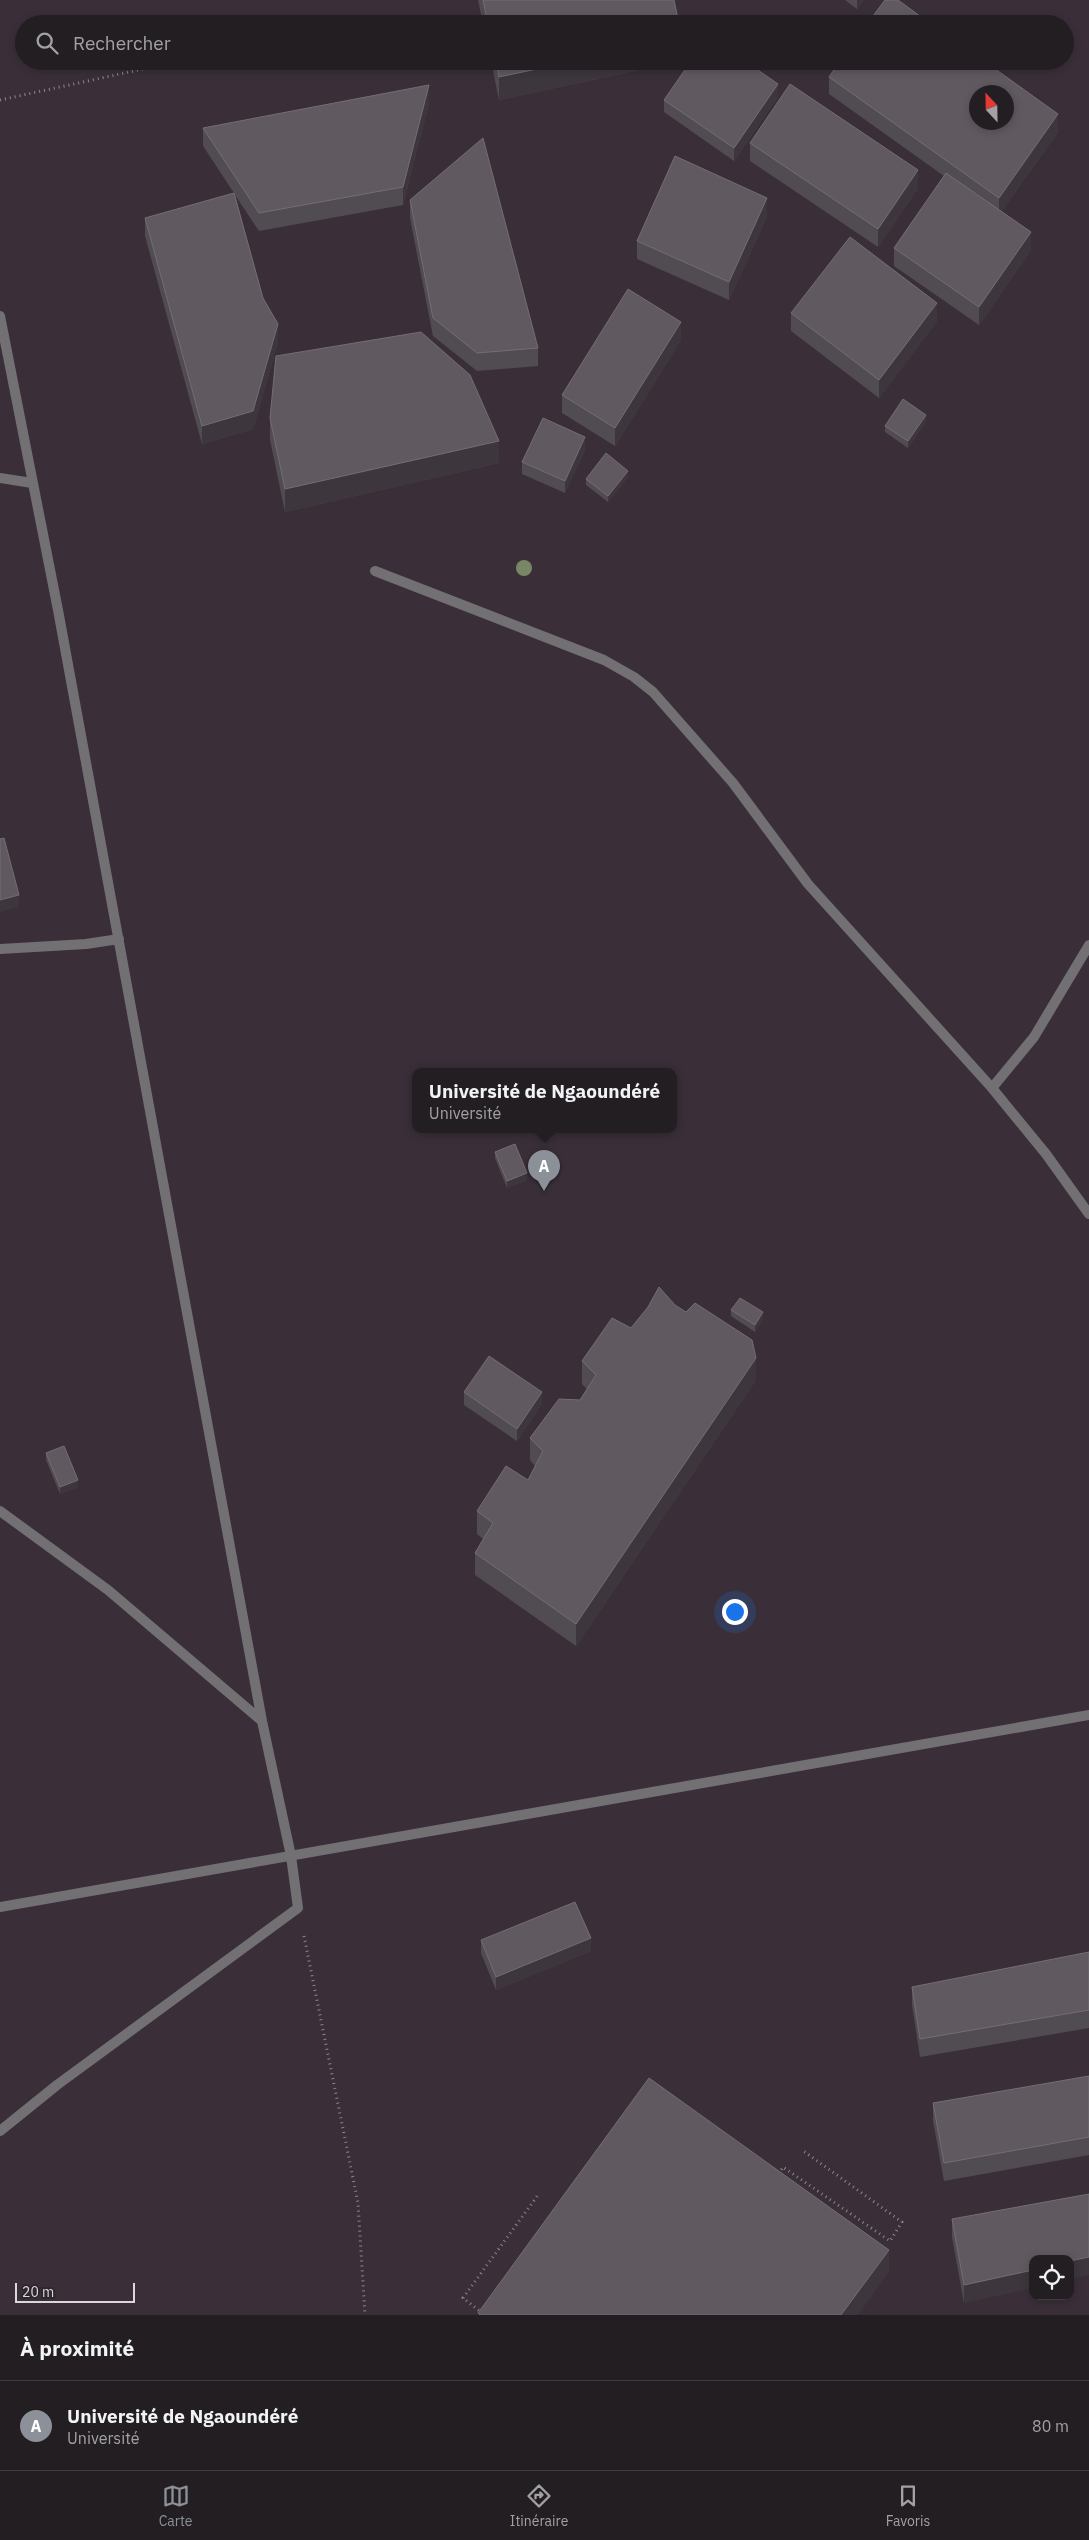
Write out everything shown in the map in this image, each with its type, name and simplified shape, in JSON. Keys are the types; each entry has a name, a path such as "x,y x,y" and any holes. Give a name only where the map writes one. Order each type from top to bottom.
{"lane":[{"path":"0,316 58,610 262,1721 291,1856 298,1908 57,2085 0,2131"},
{"path":"0,478 32,483"},
{"path":"376,571 604,660 634,677 653,692 733,783 808,884 992,1088 1046,1154 1089,1214"},
{"path":"0,949 86,944 118,939"},
{"path":"992,1088 1034,1037 1089,945"},
{"path":"0,1511 108,1590 262,1721"},
{"path":"0,1908 1089,1715"}],"path":[{"path":"0,100 138,70"},
{"path":"298,1908 358,2204 365,2315"},
{"path":"774,2181 783,2167 890,2241 902,2222 802,2150"},
{"path":"486,2305 480,2312 463,2298 538,2195"}],"shaded area":[{"path":"0,0 1089,0 1089,2315 0,2315"}],"building":[{"path":"483,0 674,0 677,15 486,15"},
{"path":"885,0 898,0 919,15 874,15"},
{"path":"498,70 532,70 499,77"},
{"path":"685,70 758,70 778,84 734,148 664,100"},
{"path":"834,70 997,70 1058,114 999,198 829,77"},
{"path":"790,84 918,170 878,229 750,143"},
{"path":"429,85 403,187 259,213 203,128"},
{"path":"483,138 538,348 477,353 433,318 410,200"},
{"path":"675,156 767,198 729,282 637,241"},
{"path":"946,173 1031,232 979,307 894,248"},
{"path":"234,193 263,298 278,324 253,411 202,426 145,218"},
{"path":"850,237 937,303 879,380 791,313"},
{"path":"628,289 681,322 615,428 562,395"},
{"path":"421,332 470,375 499,441 285,489 270,418 276,356"},
{"path":"903,399 926,415 908,441 885,426"},
{"path":"543,418 585,437 565,481 522,462"},
{"path":"606,453 628,471 608,496 586,479"},
{"path":"4,838 19,895 0,900 0,839"},
{"path":"515,1144 527,1173 507,1181 495,1152"},
{"path":"659,1287 675,1305 686,1312 695,1303 752,1340 756,1358 576,1624 475,1553 493,1523 477,1511 506,1466 528,1480 543,1451 530,1438 559,1399 580,1400 596,1375 582,1361 612,1318 631,1328 648,1307"},
{"path":"740,1298 763,1312 755,1325 731,1310"},
{"path":"489,1356 542,1392 517,1429 464,1392"},
{"path":"64,1446 78,1480 60,1487 46,1453"},
{"path":"575,1902 591,1938 496,1977 481,1940"},
{"path":"1089,1952 1089,2010 920,2039 912,1987"},
{"path":"1089,2076 1089,2137 944,2163 933,2103"},
{"path":"649,2078 889,2250 841,2315 480,2315 478,2313"},
{"path":"1089,2194 1089,2257 1074,2260 1074,2255 1029,2255 1029,2271 964,2285 952,2219"}],"place":[{"name":"Université de Ngaoundéré","path":"544,1191"}]}
